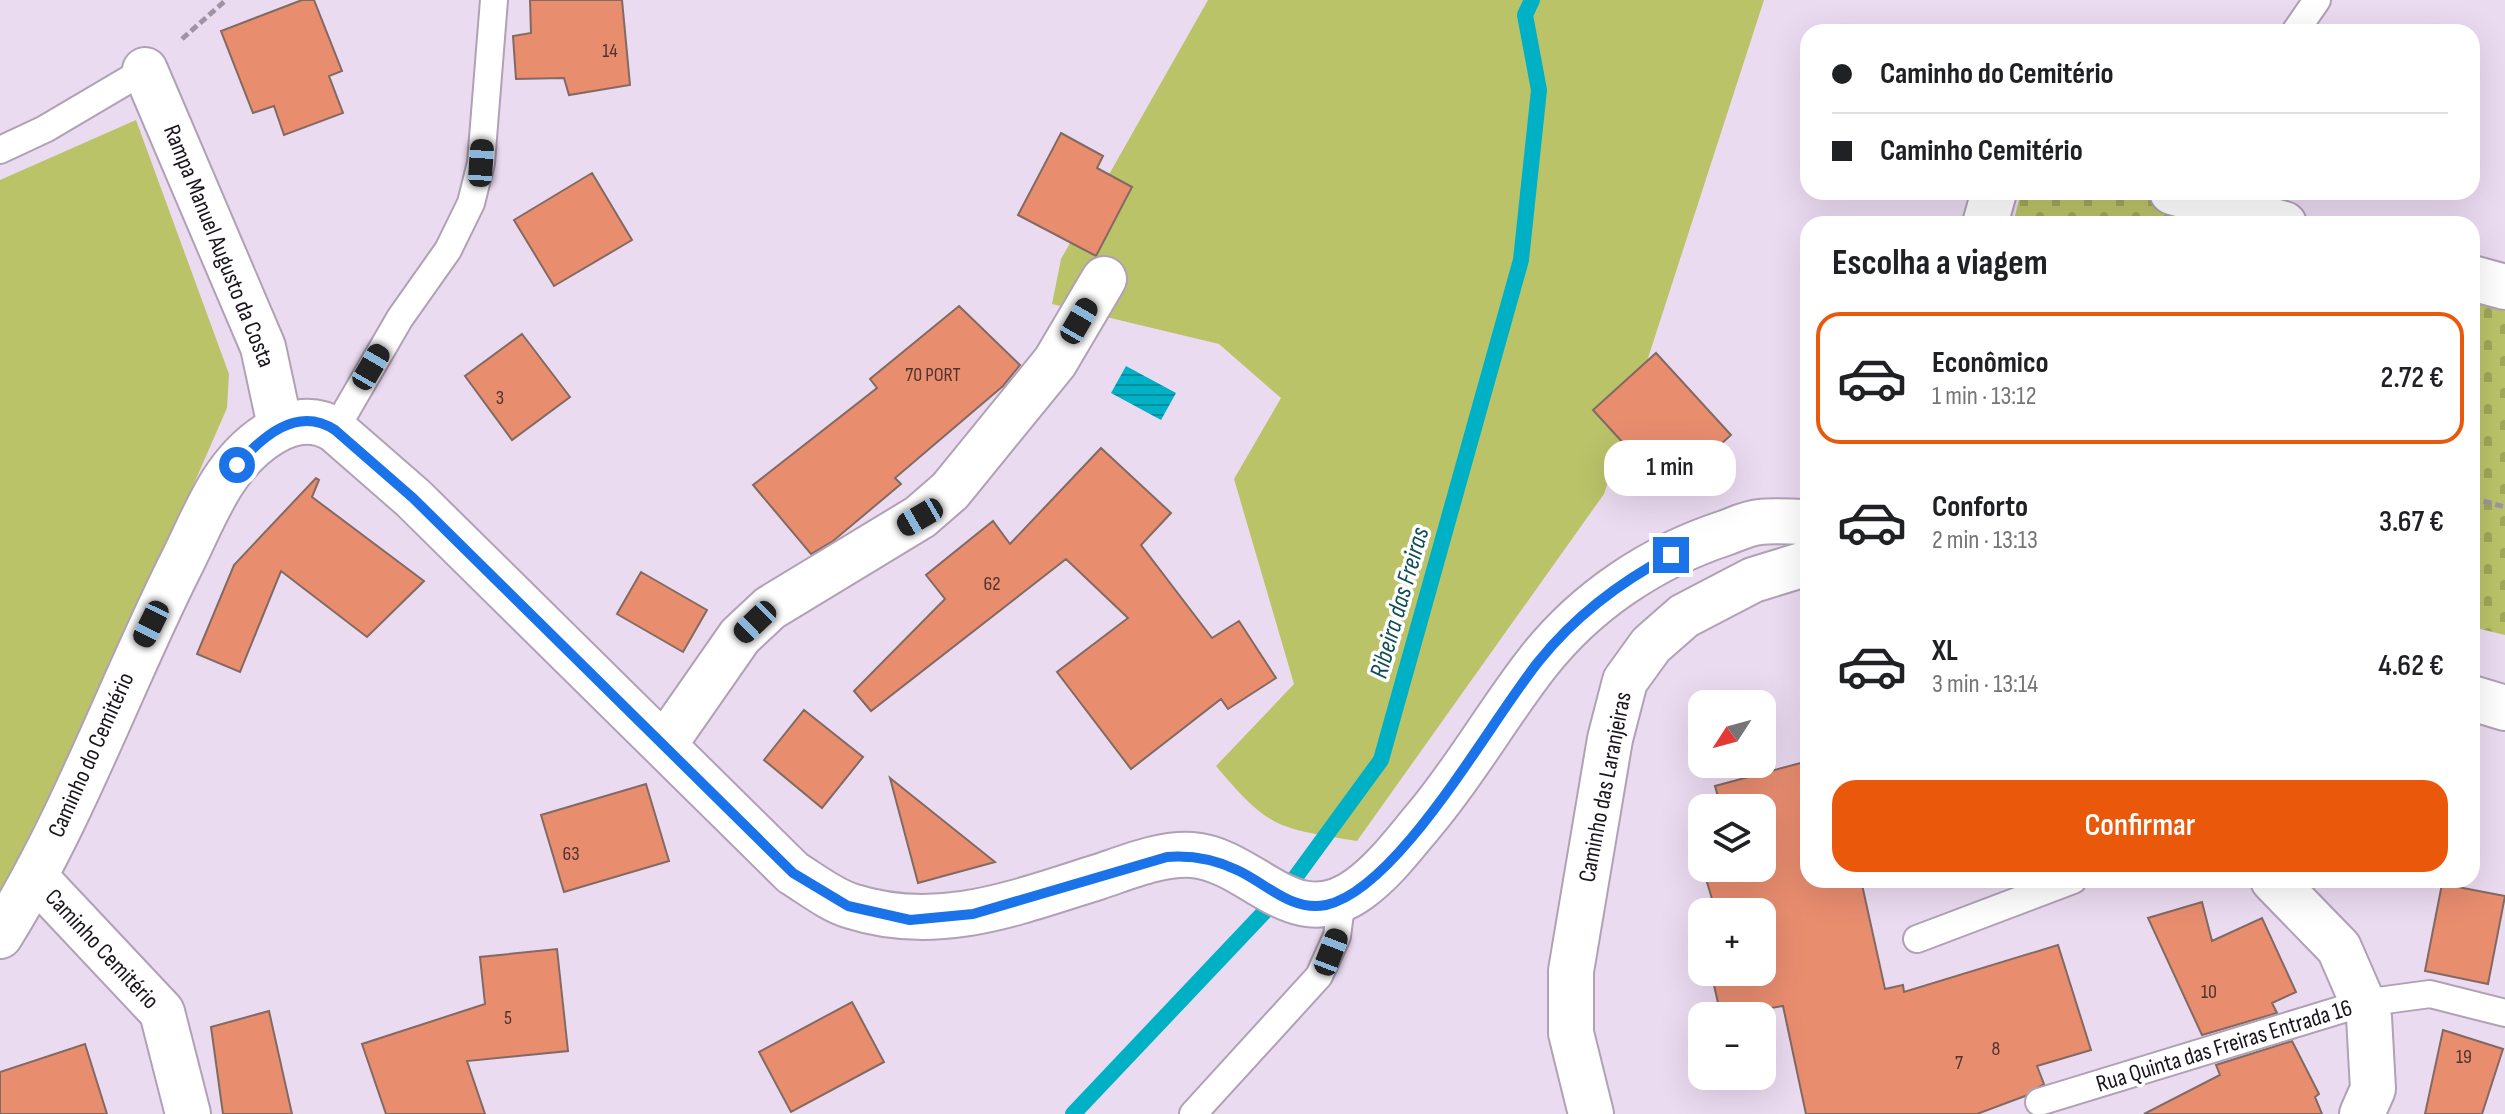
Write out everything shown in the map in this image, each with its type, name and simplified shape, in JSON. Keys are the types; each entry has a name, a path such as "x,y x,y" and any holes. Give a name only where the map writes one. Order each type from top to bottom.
{"street":[{"name":"Rampa Manuel Augusto da Costa","path":"145,70 263,347 280,426"},
{"path":"2204,200 2257,216"},
{"path":"664,745 740,636 770,608 920,517 950,491 1055,362 1104,279"},
{"path":"2480,280 2505,287"},
{"path":"280,426 304,419 323,422 335,430 413,498 522,609 793,873 848,906 910,920 973,914 1167,857 1194,855 1239,871 1292,903 1324,905 1342,898 1356,891 1392,858 1453,786 1539,661 1580,616 1632,576 1690,545 1759,522 1800,522"},
{"name":"Caminho do Cemitério","path":"0,936 36,878 140,648 223,481 251,449 280,426"},
{"name":"Caminho das Laranjeiras","path":"1591,1114 1571,1033 1571,971 1610,739 1625,681 1651,645 1684,616 1753,580 1800,565"},
{"path":"2480,700 2505,708"},
{"name":"Caminho Cemitério","path":"36,878 162,1012 188,1114"},
{"path":"2281,888 2339,948 2369,1017 2373,1089 2362,1114"}],"lane":[{"path":"335,430 400,318 448,250 471,203 481,163 494,0"},
{"path":"2300,24 2317,0"},
{"path":"0,150 45,129 145,70"},
{"path":"1917,939 2052,888"},
{"path":"1193,1114 1319,976 1337,936 1342,898"},
{"name":"Rua Quinta das Freiras Entrada 16","path":"2039,1102 2363,1003 2430,994 2505,1013"}],"path":[{"path":"145,70 226,0"},
{"path":"2480,500 2505,507"}],"green space":[{"path":"1208,0 1764,0 1604,494 1357,841 1309,833 1276,822 1249,802 1216,766 1294,684 1234,479 1281,398 1219,344 1052,304 1061,259"},
{"path":"136,120 229,374 227,408 33,852 0,908 0,180"},
{"path":"2019,200 2169,200 2224,216 2015,216"},
{"path":"2480,291 2505,299 2505,635 2480,629"}],"water":[{"path":"1126,366 1176,393 1161,420 1111,393"}],"building":[{"path":"302,0 314,0 342,71 329,76 343,113 284,135 274,106 253,113 221,31"},
{"path":"530,0 622,0 630,85 569,95 564,78 516,79 513,36 531,33"},
{"path":"1061,133 1103,156 1097,168 1132,187 1096,256 1018,215"},
{"path":"592,173 632,240 554,286 514,220"},
{"path":"959,306 1020,365 1003,386 895,478 901,484 833,541 811,554 753,485 877,388 870,379"},
{"path":"522,334 570,397 512,440 465,376"},
{"path":"1656,353 1731,435 1668,492 1593,410"},
{"path":"1101,448 1171,513 1141,545 1212,638 1239,621 1276,678 1228,709 1221,699 1131,769 1057,672 1128,618 1066,559 871,711 854,691 945,599 926,575 993,521 1010,544"},
{"path":"316,478 319,480 312,497 424,581 367,637 281,571 240,672 197,654 234,565"},
{"path":"641,572 707,610 683,652 617,614"},
{"path":"804,710 863,757 822,808 764,760"},
{"path":"1800,763 1800,888 1863,888 1885,989 1903,985 1904,992 2058,945 2091,1050 2037,1066 2044,1084 2025,1096 1977,1114 1806,1114 1783,1006 1776,1007 1776,1002 1718,1002 1714,986 1776,986 1776,898 1712,898 1707,882 1776,882 1776,794 1717,794 1715,786 1745,778 1776,778 1776,770"},
{"path":"890,778 995,862 918,883"},
{"path":"646,784 669,861 564,892 541,815"},
{"path":"2441,888 2463,888 2505,896 2488,984 2425,971"},
{"path":"2202,902 2212,941 2262,918 2296,992 2272,1003 2277,1013 2202,1035 2148,918"},
{"path":"557,949 568,1051 467,1061 485,1114 386,1114 362,1044 485,1004 480,957"},
{"path":"852,1002 884,1062 791,1112 759,1052"},
{"path":"269,1011 292,1114 223,1114 211,1027"},
{"path":"2443,1030 2503,1049 2482,1114 2425,1114"},
{"path":"2292,1041 2319,1094 2315,1097 2322,1114 2144,1114 2220,1075 2216,1065"},
{"path":"85,1044 107,1114 0,1114 0,1072"}],"waterway":[{"name":"Ribeira das Freiras","path":"1073,1114 1289,886 1381,760 1521,260 1539,90 1525,15 1532,0"}],"route":[{"path":"237,465 251,449 280,426 304,419 323,422 335,430 413,498 522,609 793,873 848,906 910,920 973,914 1132,866 1167,857 1194,855 1239,871 1292,903 1324,905 1356,891 1382,870 1453,786 1539,661 1580,616 1632,576 1671,555"}]}
